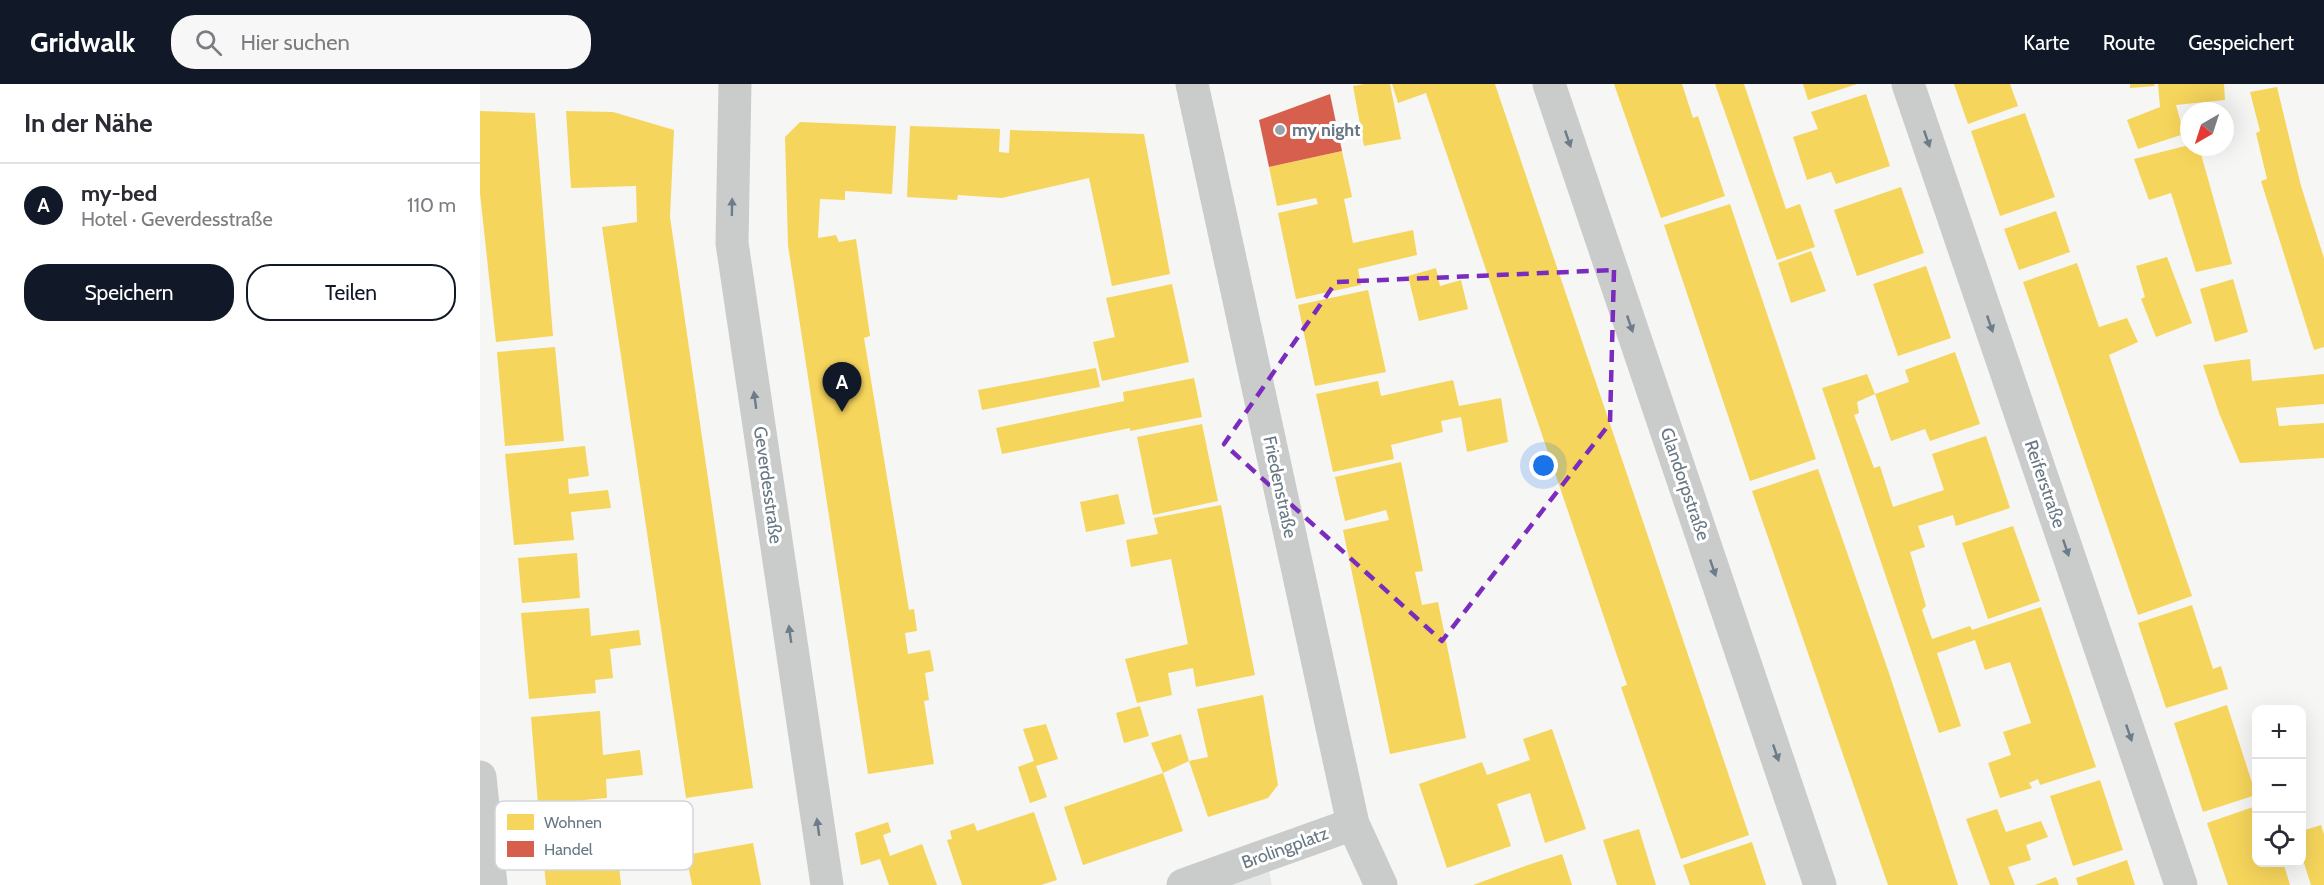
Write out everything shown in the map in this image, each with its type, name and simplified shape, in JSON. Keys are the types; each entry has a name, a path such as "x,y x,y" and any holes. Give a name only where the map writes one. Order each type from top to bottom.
{"street":[{"name":"Geverdesstraße","path":"735,84 732,243 827,885"},
{"name":"Friedenstraße","path":"1192,84 1353,824 1381,885"},
{"name":"Glandorpstraße","path":"1549,84 1820,885"},
{"name":"Reiferstraße","path":"1908,84 2181,885"},
{"path":"480,777 491,885"},
{"name":"Brolingplatz","path":"1183,885 1353,824"}],"highlighted area":[{"path":"1614,270 1610,423 1442,641 1224,444 1336,282"}],"shaded area":[{"path":"1269,871 1272,885 1229,885"}],"building: Wohnen":[{"path":"1390,84 1401,139 1364,146 1353,86"},
{"path":"1392,84 1495,84 1749,835 1681,859 1621,687 1627,685 1426,93 1398,103"},
{"path":"1614,84 1682,84 1693,118 1698,116 1725,196 1661,218"},
{"path":"1715,84 1744,84 1786,209 1800,204 1815,247 1777,260"},
{"path":"1803,84 1857,84 1808,100"},
{"path":"1954,84 2010,84 2018,106 1968,124"},
{"path":"2130,84 2154,84 2155,86 2130,88"},
{"path":"2158,84 2224,84 2225,100 2180,102 2180,105 2176,105 2180,120 2180,135 2138,149 2127,120 2160,107"},
{"path":"2277,87 2301,186 2324,258 2324,347 2314,350 2261,181 2267,179 2256,133 2260,131 2250,92"},
{"path":"1866,94 1890,166 1836,184 1831,172 1807,180 1793,137 1818,129 1811,112"},
{"path":"480,111 535,113 553,336 496,342 480,193"},
{"path":"566,111 613,112 674,130 670,217 753,788 686,798 602,227 637,222 636,186 571,188"},
{"path":"2025,113 2055,197 2000,216 1971,131"},
{"path":"800,122 896,126 892,194 845,191 845,200 820,199 818,238 836,235 839,242 856,239 870,336 864,338 909,610 914,609 917,631 905,633 908,654 930,650 934,671 925,673 929,700 924,701 934,764 868,774 788,245 785,137"},
{"path":"910,126 1000,129 999,152 1009,153 1010,130 1144,134 1170,274 1112,286 1089,178 1002,198 958,195 957,200 907,197"},
{"path":"2180,147 2180,156 2202,156 2232,264 2196,272 2171,193 2149,200 2134,159"},
{"path":"1342,151 1352,197 1344,199 1353,243 1413,230 1417,255 1358,269 1361,285 1296,299 1278,213 1318,204 1316,198 1277,206 1269,167"},
{"path":"1901,187 1924,253 1857,276 1834,210"},
{"path":"1730,204 1816,459 1750,481 1664,225"},
{"path":"2056,211 2070,252 2019,270 2004,229"},
{"path":"1811,251 1826,291 1791,303 1778,263"},
{"path":"2167,257 2192,323 2156,337 2141,299 2145,297 2136,266"},
{"path":"2077,263 2099,327 2127,318 2138,342 2109,355 2192,596 2138,615 2023,282"},
{"path":"1926,266 1951,338 1898,356 1873,284"},
{"path":"1436,268 1440,286 1461,280 1468,309 1419,321 1408,276"},
{"path":"2233,279 2248,332 2215,342 2200,289"},
{"path":"1172,284 1189,362 1102,381 1093,342 1115,337 1106,298"},
{"path":"1368,290 1386,372 1315,386 1298,305"},
{"path":"555,347 564,441 505,446 497,352"},
{"path":"1955,352 1980,424 1930,441 1925,429 1891,441 1875,394 1909,382 1905,370"},
{"path":"2250,359 2252,381 2324,374 2324,404 2276,408 2279,426 2324,423 2324,458 2240,463 2219,413 2203,365"},
{"path":"1096,368 1100,387 982,410 978,390"},
{"path":"1867,374 1875,394 1857,402 1859,413 1854,415 1874,468 1880,466 1893,507 1944,490 1932,454 1986,436 2010,508 1956,526 1953,515 1918,526 1925,547 1910,552 1926,606 1922,610 1932,639 1970,626 1972,630 2041,607 2096,767 2040,785 2038,779 2029,783 2032,788 2000,798 1988,763 2011,755 2003,732 2031,723 2010,662 1985,670 1975,640 1937,653 1961,726 1939,733 1822,388"},
{"path":"1194,378 1202,417 1130,431 1130,428 1002,454 996,428 1124,401 1123,392"},
{"path":"1453,380 1459,406 1501,398 1508,442 1467,452 1461,417 1441,421 1443,432 1391,445 1394,459 1333,472 1316,394 1378,381 1381,396"},
{"path":"1202,424 1218,501 1153,515 1137,437"},
{"path":"585,446 589,476 568,479 569,494 608,490 611,508 571,512 574,540 514,545 505,454"},
{"path":"1401,462 1423,571 1415,572 1422,605 1438,602 1466,738 1390,754 1343,530 1389,520 1386,510 1345,521 1335,477"},
{"path":"1818,469 1889,673 1958,885 1888,885 1752,491"},
{"path":"1118,494 1125,524 1086,532 1080,502"},
{"path":"1221,505 1255,675 1196,687 1193,668 1168,673 1172,695 1137,703 1125,659 1188,644 1171,559 1131,567 1126,540 1158,534 1154,518"},
{"path":"2013,526 2040,601 1988,619 1962,543"},
{"path":"577,553 580,598 522,603 518,558"},
{"path":"2192,605 2213,669 2221,666 2228,689 2166,708 2138,623"},
{"path":"589,608 591,636 639,630 641,645 610,649 613,678 595,680 596,693 529,699 521,613"},
{"path":"1263,695 1278,785 1268,798 1208,817 1189,761 1208,757 1197,709"},
{"path":"2227,705 2252,783 2252,796 2203,812 2174,723"},
{"path":"1140,706 1149,736 1124,743 1116,713"},
{"path":"600,711 603,755 640,750 643,775 606,779 607,798 538,801 531,717"},
{"path":"1046,724 1058,759 1036,766 1047,797 1030,803 1018,767 1034,761 1023,729"},
{"path":"1552,729 1586,829 1545,843 1530,793 1497,804 1511,846 1447,868 1419,784 1482,762 1487,775 1530,760 1523,739"},
{"path":"1181,734 1189,761 1163,773 1151,743"},
{"path":"1163,773 1183,831 1083,865 1064,807"},
{"path":"2100,780 2123,850 2073,866 2050,796"},
{"path":"2252,807 2252,867 2285,867 2290,885 2228,885 2207,823"},
{"path":"1997,809 2006,832 2041,821 2048,837 2026,845 2031,860 2008,867 2015,885 1990,885 1966,819"},
{"path":"1034,812 1057,880 1041,885 962,885 947,840 952,839 950,831 974,823 977,831"},
{"path":"888,822 891,832 883,835 890,856 922,844 937,885 889,885 880,859 861,865 855,833"},
{"path":"2321,825 2324,834 2324,885 2311,885 2305,867 2306,830"},
{"path":"1639,829 1656,885 1617,885 1603,840"},
{"path":"1752,842 1766,885 1690,885 1683,865"},
{"path":"753,843 761,885 692,885 689,870 693,870 693,854"},
{"path":"1562,854 1572,885 1473,885 1531,864"},
{"path":"2127,860 2135,885 2078,885 2076,878"},
{"path":"545,870 620,870 621,885 546,885"},
{"path":"2056,877 2059,885 2035,885"}],"building: Handel":[{"path":"1330,94 1342,151 1269,167 1259,120"}],"place":[{"name":"my night","path":"1280,130"},
{"name":"my-bed","path":"842,412"}]}
